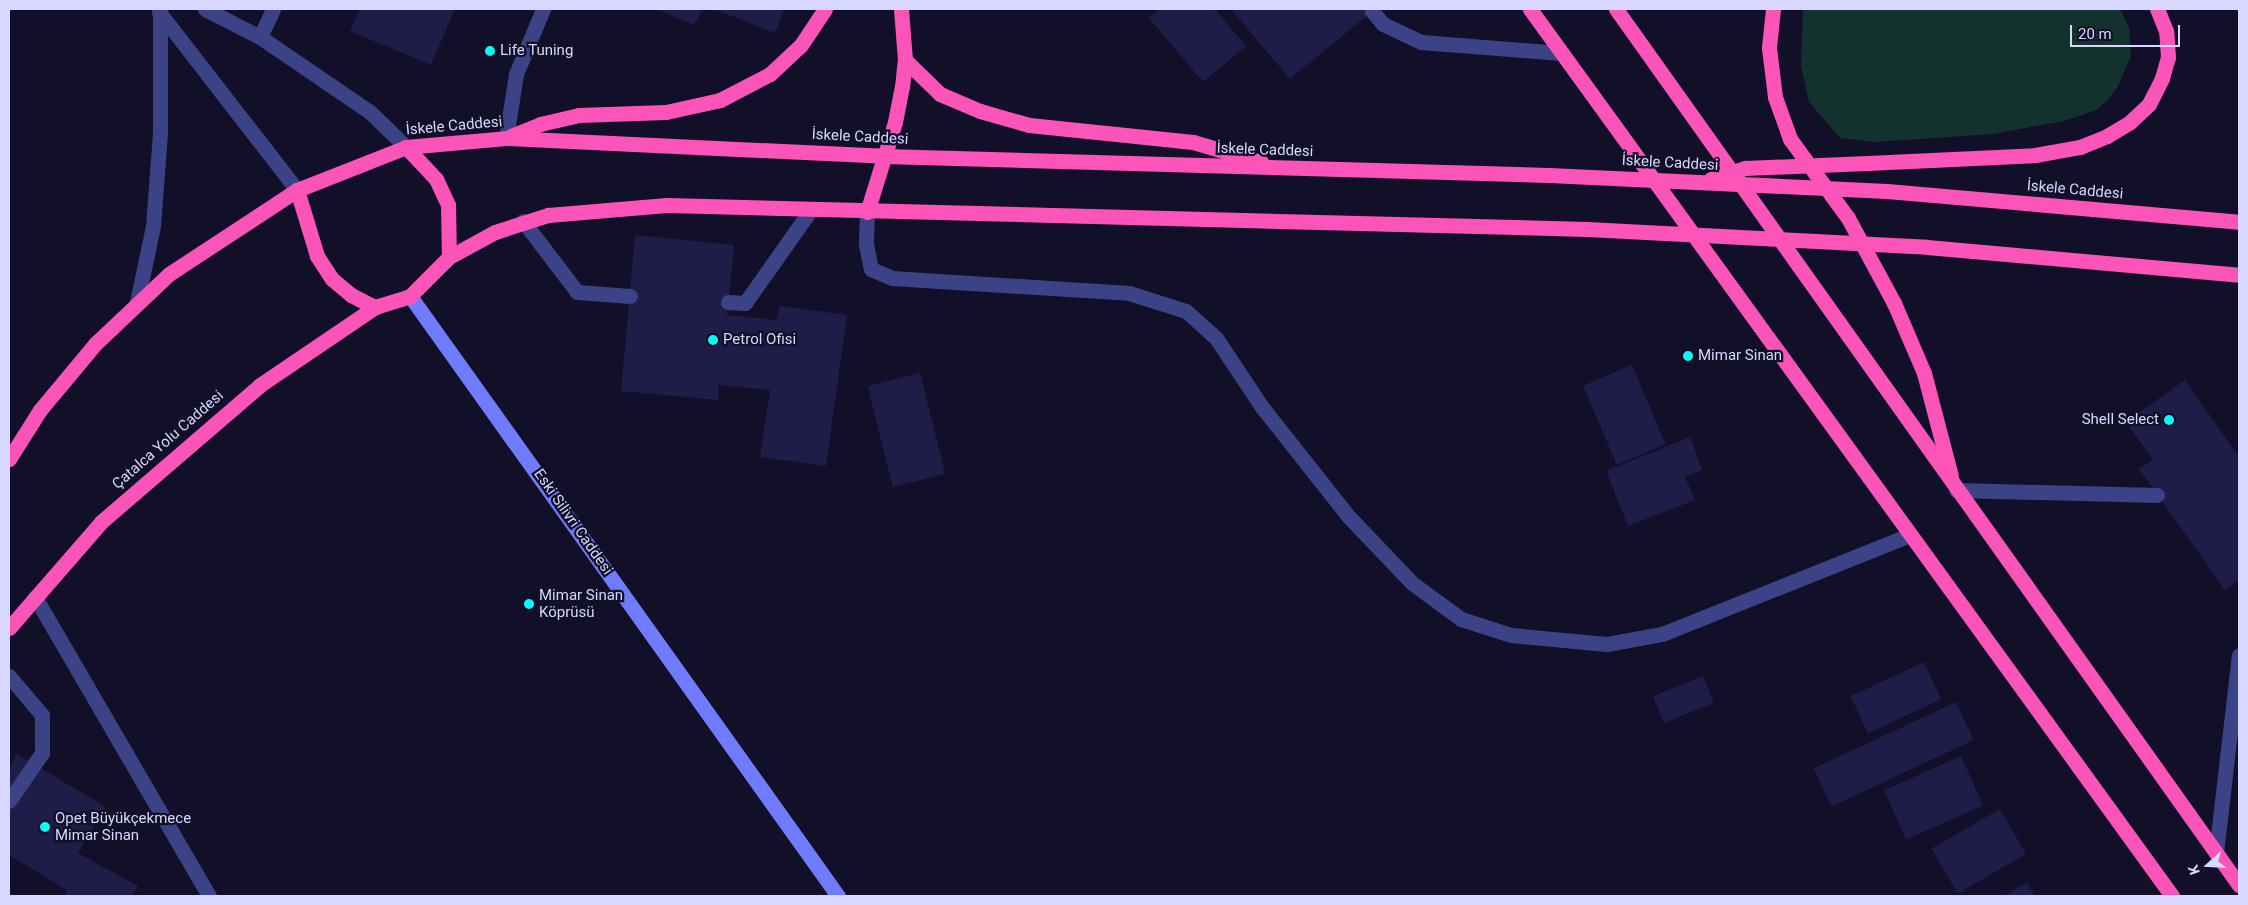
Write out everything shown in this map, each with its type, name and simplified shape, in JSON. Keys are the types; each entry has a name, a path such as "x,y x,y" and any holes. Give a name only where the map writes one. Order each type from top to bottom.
{"highway":[{"path":"506,138 540,124 578,115 666,112 720,100 770,74 800,45 825,9"},
{"path":"867,212 895,122 906,60 901,9"},
{"path":"1530,9 2172,896"},
{"path":"1616,9 2239,885"},
{"path":"1773,9 1769,48 1773,87 1790,139 1848,218 1894,303 1924,373 1955,488"},
{"path":"1703,182 1745,168 2035,155 2080,147 2107,136 2130,122 2149,104 2162,78 2168,57 2166,31 2157,9"},
{"path":"906,60 940,94 988,113 1029,124 1193,142 1282,168"},
{"name":"İskele Caddesi","path":"297,190 406,147 506,138 884,156 1549,175 1703,182 1887,191 2239,222"},
{"path":"406,147 436,179 448,205 449,256"},
{"path":"9,459 40,410 95,344 137,302 212,244 297,190 317,256 332,279 351,295 375,307 410,296 449,256 524,221 593,209 666,205 810,211 1587,229 1927,247 2239,275"},
{"name":"Çatalca Yolu Caddesi","path":"9,628 101,522 189,443 260,385 375,307"}],"main road":[{"name":"Eski Silivri Caddesi","path":"410,296 838,896"}],"street":[{"path":"205,9 260,37 370,112 406,147"},
{"path":"260,37 273,9"},
{"path":"506,138 516,74 543,9"},
{"path":"1372,11 1383,24 1421,42 1560,52"},
{"path":"159,12 297,190"},
{"path":"137,302 153,226 160,132 159,12"},
{"path":"728,302 745,303 810,211"},
{"path":"867,212 866,244 871,269 892,278 1129,293 1186,312 1216,338 1262,407 1349,517 1412,583 1462,619 1511,635 1607,644 1662,634 1909,534"},
{"path":"524,221 577,292 630,296"},
{"path":"1955,488 2157,495"},
{"path":"35,597 209,896"},
{"path":"2216,853 2239,655"},
{"path":"9,676 42,715 42,753 9,802"}],"green space":[{"path":"1803,9 2120,9 2129,28 2131,56 2118,86 2107,101 2096,110 2064,121 1993,134 1874,142 1840,138 1809,102 1801,66"}],"building":[{"path":"360,9 455,9 431,65 350,31"},
{"path":"656,9 703,9 694,25"},
{"path":"714,9 784,9 775,33"},
{"path":"1160,9 1215,9 1246,46 1203,82 1149,18"},
{"path":"1231,9 1375,9 1290,79"},
{"path":"635,235 734,245 727,315 776,320 780,306 847,315 826,466 760,457 770,390 719,385 718,400 621,391"},
{"path":"1632,365 1666,444 1617,465 1583,386"},
{"path":"920,373 945,474 893,487 868,386"},
{"path":"2185,380 2239,457 2239,580 2225,590 2139,469 2153,460 2126,422"},
{"path":"1690,437 1702,470 1685,477 1695,500 1628,526 1606,471"},
{"path":"1924,662 1941,699 1868,733 1851,696"},
{"path":"1703,676 1714,703 1664,723 1653,696"},
{"path":"1956,702 1974,740 1831,806 1814,768"},
{"path":"17,754 106,807 78,853 138,886 132,896 64,896 67,890 9,855 9,769"},
{"path":"1961,756 1983,805 1906,839 1884,790"},
{"path":"2000,809 2026,854 1958,894 1932,848"},
{"path":"2027,883 2035,896 2003,896"}],"place":[{"name":"Life Tuning","path":"490,51"},
{"name":"Petrol Ofisi","path":"713,340"},
{"name":"Mimar Sinan","path":"1688,356"},
{"name":"Shell Select","path":"2169,420"},
{"name":"Mimar Sinan Köprüsü","path":"529,604"},
{"name":"Opet Büyükçekmece Mimar Sinan","path":"45,827"}]}
